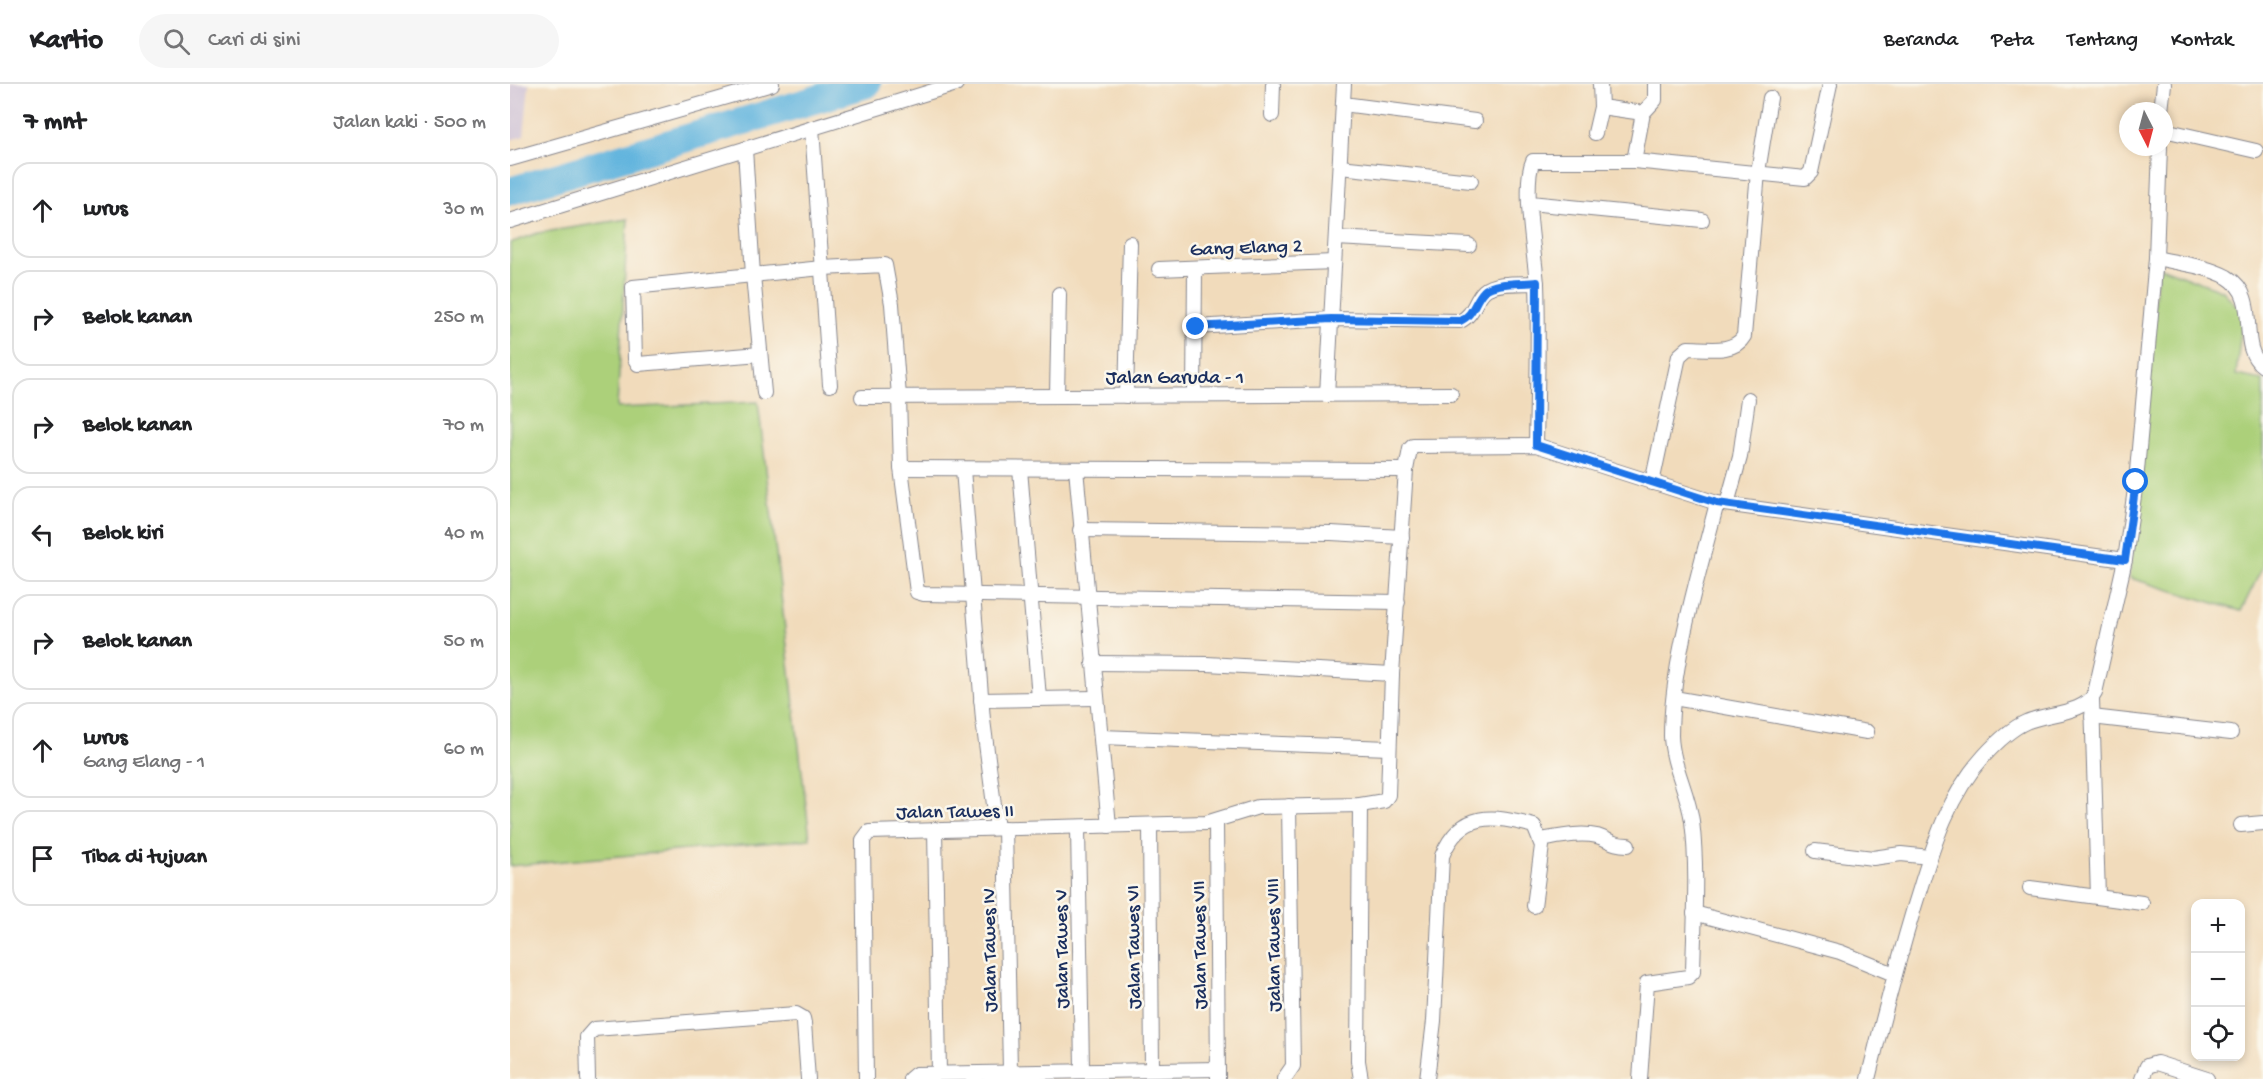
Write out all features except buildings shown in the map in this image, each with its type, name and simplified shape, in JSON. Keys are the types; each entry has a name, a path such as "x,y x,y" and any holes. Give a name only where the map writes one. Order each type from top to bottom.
{"street":[{"path":"510,159 772,84"},
{"path":"510,221 956,84"},
{"path":"1272,115 1273,84"},
{"path":"1327,395 1344,84"},
{"path":"1595,133 1601,107 1600,84"},
{"path":"1634,161 1643,113 1656,100 1655,84"},
{"path":"1536,445 1537,282 1530,203 1530,166 1533,161 1634,161 1758,172 1796,179 1805,178 1811,172 1830,84"},
{"path":"2162,102 2164,84"},
{"path":"1652,483 1679,356 1688,348 1731,348 1741,342 1744,336 1758,172 1770,98"},
{"path":"1343,104 1475,121"},
{"path":"1601,107 1643,113"},
{"path":"812,128 830,385"},
{"path":"2173,132 2256,151"},
{"path":"745,149 753,275 764,393"},
{"path":"2098,897 2092,700 2125,560 2136,482 2156,258 2160,156"},
{"path":"1340,167 1471,181"},
{"path":"1530,203 1702,220"},
{"path":"1336,238 1469,245"},
{"path":"1126,396 1130,243"},
{"path":"2156,258 2225,276 2243,290 2247,302 2252,350 2255,360 2263,366"},
{"name":"Gang Elang 2","path":"1159,269 1334,262"},
{"path":"760,354 638,364 635,359 633,287 822,268 885,265 888,270 899,397 901,468 917,592 972,595 1398,602"},
{"path":"1194,395 1196,268"},
{"path":"1196,327 1331,319 1460,321 1467,318 1481,295 1491,287 1537,282"},
{"path":"1057,395 1059,294"},
{"name":"Jalan Garuda - 1","path":"862,397 1451,394"},
{"path":"1640,1079 1645,987 1649,981 1692,976 1694,914 1691,819 1671,739 1674,698 1693,600 1722,503 1740,457 1748,399"},
{"path":"901,468 1406,470 1410,449 1413,446 1536,445 1722,503 2125,560"},
{"name":"Jalan Tawes IV","path":"963,469 981,700 1001,828 1010,1070"},
{"path":"1020,469 1039,698"},
{"path":"1076,469 1095,698 1109,826"},
{"name":"Jalan Tawes II","path":"866,1079 863,840 869,832 1078,828 1216,821 1251,808 1360,805 1379,803 1388,795 1392,674 1406,470"},
{"path":"1080,530 1331,533 1402,537"},
{"path":"1093,663 1207,664 1392,674"},
{"path":"981,700 1095,698"},
{"path":"1674,698 1867,732"},
{"path":"1868,1079 1894,974 1930,857 1954,798 1983,757 2012,730 2025,722 2092,700"},
{"path":"2092,717 2231,733"},
{"path":"1101,737 1389,748"},
{"path":"1360,805 1358,1062 1361,1079"},
{"name":"Jalan Tawes VIII","path":"1284,1079 1289,1077 1293,1066 1289,806"},
{"path":"1427,1079 1434,1022 1440,870 1445,848 1468,821 1480,818 1534,826 1540,840 1534,906"},
{"name":"Jalan Tawes VII","path":"1216,821 1218,1074"},
{"path":"2241,825 2263,824"},
{"name":"Jalan Tawes VI","path":"1150,825 1152,1069"},
{"name":"Jalan Tawes V","path":"1078,828 1082,1070"},
{"path":"935,829 939,1073"},
{"path":"1540,840 1583,835 1598,836 1613,845 1628,845"},
{"path":"1815,851 1873,858 1901,854 1930,857"},
{"path":"2030,888 2142,903"},
{"path":"1694,914 1800,940 1894,974"},
{"path":"588,1079 587,1037 594,1029 796,1014 803,1018 804,1023 808,1079"},
{"path":"2142,1079 2147,1066 2157,1063 2206,1079"},
{"path":"910,1079 913,1074 1010,1070 1152,1069 1218,1074"}],"shaded area":[{"path":"510,84 529,84 524,136 510,140"}],"green space":[{"path":"628,219 617,408 758,402 810,839 510,866 510,243 538,233"},
{"path":"2158,266 2223,291 2243,313 2236,375 2263,380 2263,566 2241,611 2130,578"}],"waterway":[{"path":"510,191 867,84"}],"route":[{"path":"1196,327 1331,319 1460,321 1471,314 1485,290 1491,287 1537,282 1536,445 1717,503 2125,560 2136,482"}]}
